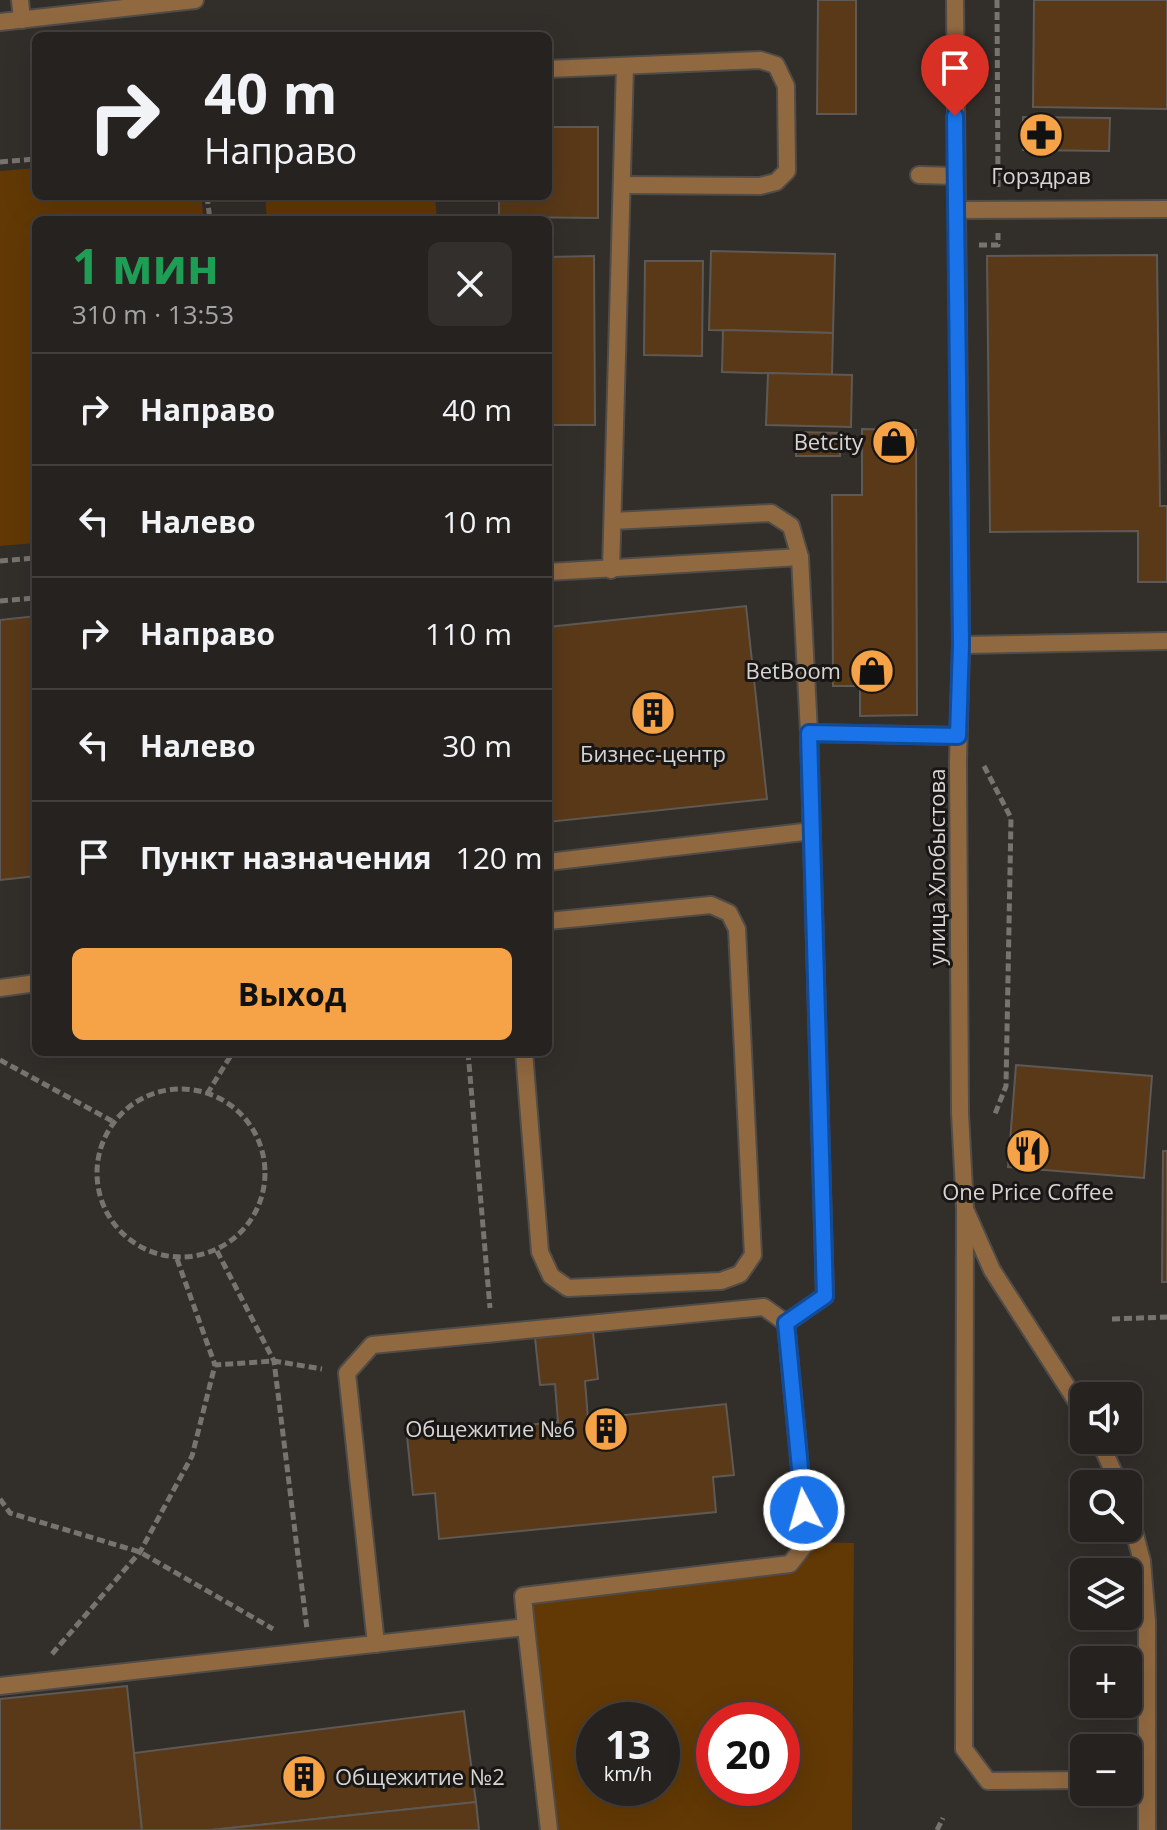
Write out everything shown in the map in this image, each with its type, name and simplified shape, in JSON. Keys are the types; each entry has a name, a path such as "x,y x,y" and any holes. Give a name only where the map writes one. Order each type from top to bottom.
{"street":[{"path":"20,0 22,20"},
{"path":"0,22 195,0"},
{"name":"улица Хлобыстова","path":"955,0 961,645 958,736 960,1102 965,1209 992,1270 1070,1391"},
{"path":"552,69 760,60 776,65 786,86 787,171 776,182 760,186 622,185"},
{"path":"611,570 625,66"},
{"path":"919,175 956,176"},
{"path":"956,210 1167,209"},
{"path":"613,521 771,513 791,526 800,557 809,733 825,1296 786,1323"},
{"path":"552,572 800,557"},
{"path":"961,645 1167,641"},
{"path":"809,733 958,736"},
{"path":"552,862 812,831"},
{"path":"524,1056 540,1252 551,1276 568,1288 721,1281 740,1274 753,1255 737,929 729,913 711,905 552,921"},
{"path":"0,988 32,984"},
{"path":"965,1209 964,1749 988,1781 1070,1780"},
{"path":"376,1644 347,1373 372,1345 764,1307 786,1323 807,1542 790,1564 523,1596 549,1830"},
{"path":"1137,1542 1142,1561 1147,1621 1147,1830"},
{"path":"0,1686 526,1627"},
{"path":"1142,1780 1147,1780"}],"path":[{"path":"972,245 998,245 997,0"},
{"path":"0,162 32,159"},
{"path":"0,561 32,558"},
{"path":"0,601 32,598"},
{"path":"978,754 1011,818 1006,1086 995,1114"},
{"path":"207,1094 231,1056"},
{"path":"468,1056 493,1333"},
{"path":"0,1060 112,1121"},
{"path":"194,1089 230,1103 260,1141 266,1185 251,1222 217,1251 177,1259 133,1244 102,1206 96,1163 112,1121 148,1093 194,1089"},
{"path":"217,1251 274,1361 310,1651"},
{"path":"28,1683 140,1552 192,1456 215,1365 177,1259"},
{"path":"1112,1319 1167,1317"},
{"path":"215,1365 274,1361 347,1373"},
{"path":"0,1499 10,1513 140,1552 310,1651"},
{"path":"937,1830 943,1818"}],"shaded area":[{"path":"32,168 32,200 202,200 204,216 32,216 32,543 0,546 0,171"},
{"path":"265,200 435,200 437,216 267,216"},
{"path":"807,1542 854,1543 852,1830 549,1830 523,1596 790,1564"}],"building":[{"path":"818,0 856,0 856,114 817,114"},
{"path":"1034,0 1167,0 1167,109 1033,107"},
{"path":"1023,117 1110,118 1109,151 1023,150"},
{"path":"552,127 598,127 598,218 499,216 499,200 552,200"},
{"path":"711,251 835,254 833,333 709,330"},
{"path":"1157,255 1160,506 1167,506 1167,582 1138,582 1138,531 990,532 987,256"},
{"path":"594,256 595,425 552,425 552,257"},
{"path":"645,261 703,261 702,356 644,355"},
{"path":"723,330 833,333 832,375 722,372"},
{"path":"768,373 852,375 851,427 766,425"},
{"path":"862,429 916,430 917,715 860,716 860,686 833,686 832,495 862,495"},
{"path":"796,432 840,433 840,456 796,456"},
{"name":"Бизнес-центр","path":"746,606 767,799 552,822 552,627"},
{"path":"32,616 32,876 0,880 0,620"},
{"path":"1016,1065 1152,1076 1144,1178 1008,1167"},
{"path":"1163,1151 1167,1151 1167,1282 1162,1282"},
{"name":"Общежитие №6","path":"593,1332 598,1379 585,1381 588,1419 726,1404 734,1475 713,1477 716,1512 439,1539 435,1493 413,1495 407,1436 558,1422 555,1384 540,1385 535,1338"},
{"path":"127,1686 142,1830 0,1830 0,1699"},
{"name":"Общежитие №2","path":"464,1711 476,1802 211,1830 142,1830 134,1753"},
{"path":"476,1802 479,1830 211,1830"}],"place":[{"name":"Горздрав","path":"1041,135"},
{"name":"Betcity","path":"894,442"},
{"name":"BetBoom","path":"872,671"},
{"name":"Бизнес-центр","path":"653,713"},
{"name":"One Price Coffee","path":"1028,1151"},
{"name":"Общежитие №6","path":"606,1429"},
{"name":"Общежитие №2","path":"304,1777"}],"route":[{"path":"804,1510 786,1323 825,1296 809,733 958,736 961,645 955,116"}]}
